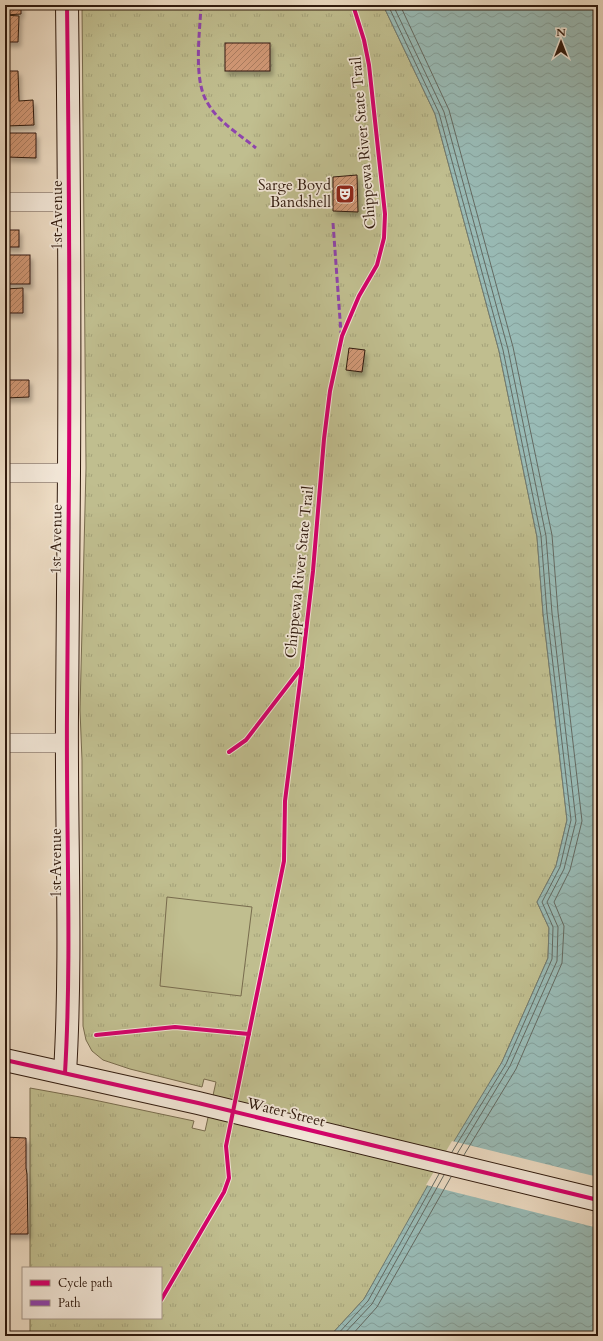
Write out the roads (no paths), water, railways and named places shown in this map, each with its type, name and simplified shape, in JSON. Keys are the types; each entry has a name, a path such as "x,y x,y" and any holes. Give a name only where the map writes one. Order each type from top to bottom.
{"street":[{"name":"1st Avenue","path":"65,1073 68,948 67,743 69,473 67,5"},
{"path":"5,202 69,202"},
{"path":"5,473 69,473"},
{"path":"5,743 67,743"},
{"name":"Water Street","path":"5,1060 198,1103 598,1200"}],"water":[{"path":"383,5 598,5 598,1336 330,1336 364,1299 433,1176 502,1062 548,958 549,928 537,902 556,866 567,820 543,613 537,537 499,351 435,114"}],"place":[{"name":"Sarge Boyd Bandshell","path":"345,194"}]}
